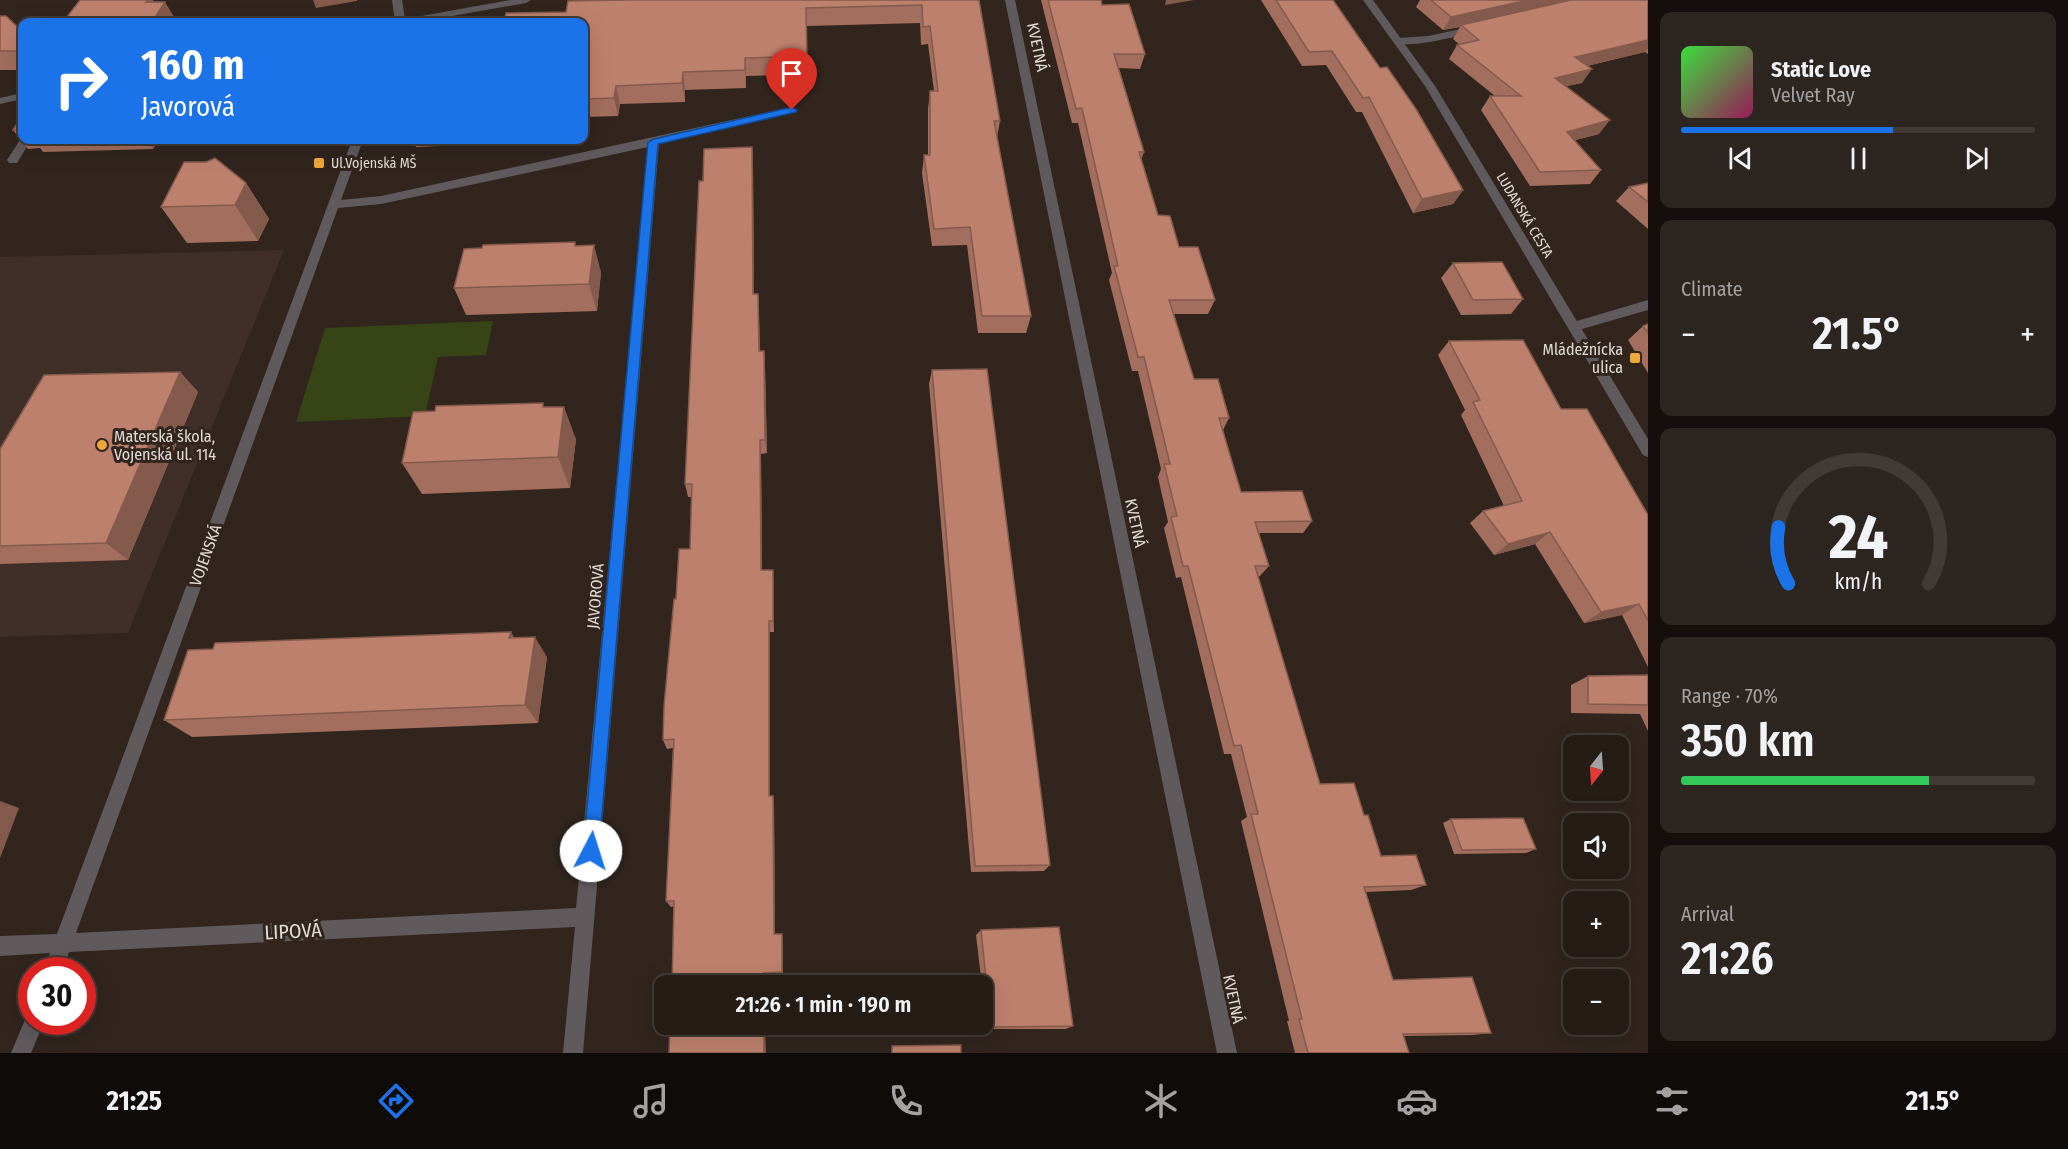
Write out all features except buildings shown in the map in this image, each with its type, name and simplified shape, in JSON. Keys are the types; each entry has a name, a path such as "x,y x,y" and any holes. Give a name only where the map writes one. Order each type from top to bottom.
{"street":[{"path":"397,0 401,18"},
{"path":"425,18 526,0"},
{"name":"KVETNÁ","path":"1010,0 1227,1053"},
{"name":"LUDANSKÁ CESTA","path":"1368,0 1430,86 1648,451"},
{"path":"1398,41 1428,39 1483,27"},
{"path":"0,101 18,97"},
{"path":"333,205 381,200 792,110"},
{"name":"JAVOROVÁ","path":"573,1053 654,142"},
{"path":"13,160 23,144"},
{"name":"VOJENSKÁ","path":"58,957 356,144"},
{"path":"1575,326 1648,305"},
{"name":"LIPOVÁ","path":"0,946 585,917"},
{"path":"21,1053 29,1035"}],"shaded area":[{"name":"Materská škola, Vojenská ul. 114","path":"284,250 128,633 0,637 0,257"}],"green space":[{"path":"493,321 486,355 438,357 425,416 296,422 325,328"}],"place":[{"name":"Ul.Vojenská MŠ","path":"319,163"},
{"name":"Mládežnícka ulica","path":"1635,358"},
{"name":"Materská škola, Vojenská ul. 114","path":"102,445"}],"route":[{"path":"591,851 654,142 792,110"}]}
